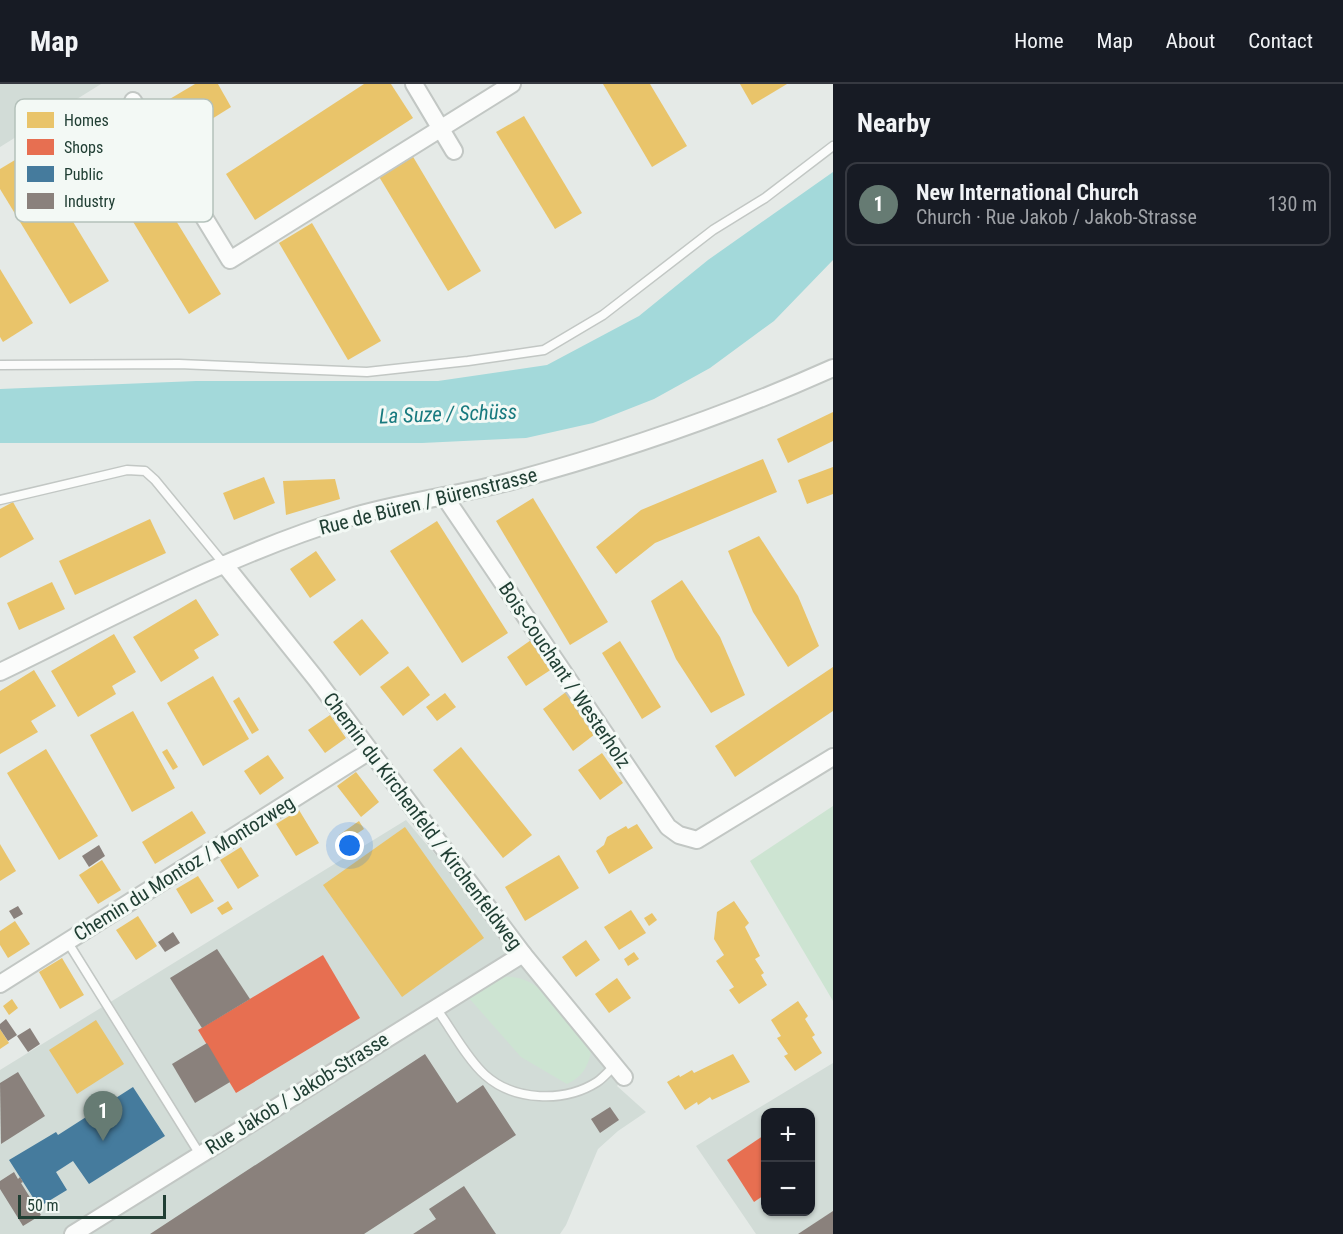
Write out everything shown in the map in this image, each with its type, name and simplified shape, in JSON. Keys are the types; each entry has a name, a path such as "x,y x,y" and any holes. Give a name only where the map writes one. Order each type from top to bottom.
{"street":[{"path":"414,84 454,151"},
{"path":"207,222 230,260 512,84"},
{"name":"Rue de Büren / Bürenstrasse","path":"0,672 224,564 350,517 508,482 644,442 742,407 833,368"},
{"name":"Bois-Couchant / Westerholz","path":"444,496 668,826 679,835 697,840 833,757"},
{"name":"Chemin du Kirchenfeld / Kirchenfeldweg","path":"224,564 316,680 368,752 523,954 619,1072"},
{"name":"Chemin du Montoz / Montozweg","path":"0,984 368,752"},
{"name":"Rue Jakob / Jakob-Strasse","path":"73,1234 199,1153 523,954"}],"lane":[{"path":"0,365 179,364 367,372 544,350 603,315 713,230 765,198 833,146"},
{"path":"0,500 128,470 141,470 155,480 224,564"},
{"path":"67,941 199,1153"},
{"path":"435,1007 483,1073 496,1084 524,1094 550,1097 564,1094 619,1072"}],"shaded area":[{"path":"0,84 101,84 77,99 15,99 15,138 0,147"},
{"path":"406,820 624,1077 617,1086 646,1112 618,1131 598,1149 566,1225 560,1234 0,1234 0,1070"},
{"path":"833,1063 833,1234 756,1234 696,1146"}],"green space":[{"path":"833,806 833,1001 750,861"},
{"path":"503,977 517,978 543,991 574,1028 591,1052 586,1067 576,1079 567,1084 521,1057 468,997"}],"water":[{"name":"La Suze / Schüss","path":"833,172 833,260 774,321 710,368 654,399 593,423 526,438 422,443 0,443 0,389 196,381 438,381 547,365 639,316 708,260"}],"building: Homes":[{"path":"195,84 218,84 231,107 213,118 213,99 170,99"},
{"path":"364,84 391,84 413,118 255,220 226,174"},
{"path":"603,84 650,84 687,146 652,167"},
{"path":"740,84 787,84 752,105"},
{"path":"524,116 582,213 555,229 496,132"},
{"path":"412,155 481,271 448,291 378,175"},
{"path":"15,160 15,214 0,189 0,169"},
{"path":"20,222 73,222 109,281 70,304"},
{"path":"133,222 177,222 221,294 189,314"},
{"path":"312,223 381,341 348,360 279,243"},
{"path":"0,269 33,323 3,342 0,337"},
{"path":"833,412 833,441 788,463 777,439"},
{"path":"763,459 777,492 655,543 616,574 596,547 641,510"},
{"path":"833,467 833,494 807,504 798,480"},
{"path":"264,477 275,503 234,520 223,493"},
{"path":"335,479 340,499 286,515 283,481"},
{"path":"533,498 608,622 570,645 496,521"},
{"path":"13,502 34,539 0,558 0,509"},
{"path":"150,519 166,553 75,595 59,561"},
{"path":"437,521 508,633 462,663 390,551"},
{"path":"759,536 798,596 819,646 788,667 753,612 728,551"},
{"path":"316,551 336,580 310,598 290,569"},
{"path":"682,580 720,637 745,695 711,713 676,659 651,601"},
{"path":"52,582 65,609 19,630 7,603"},
{"path":"196,599 219,635 194,650 199,658 161,682 133,637"},
{"path":"362,619 389,653 360,676 333,642"},
{"path":"114,634 136,672 112,686 116,694 78,717 51,671"},
{"path":"531,640 552,669 526,686 507,657"},
{"path":"620,641 661,707 642,719 602,653"},
{"path":"408,666 430,695 403,716 380,687"},
{"path":"833,667 833,711 735,777 715,746"},
{"path":"34,670 56,706 31,721 38,732 0,754 0,691"},
{"path":"213,676 249,739 203,766 167,703"},
{"path":"570,689 599,731 573,751 543,709"},
{"path":"445,693 456,707 437,721 426,707"},
{"path":"239,697 259,730 252,734 233,701"},
{"path":"133,711 175,788 132,812 90,735"},
{"path":"330,715 346,738 325,753 308,730"},
{"path":"461,747 532,835 503,858 433,770"},
{"path":"46,749 98,836 59,860 7,773"},
{"path":"167,749 178,767 173,770 162,752"},
{"path":"602,753 623,783 600,800 578,770"},
{"path":"268,755 284,778 260,795 244,771"},
{"path":"356,772 379,802 361,817 337,786"},
{"path":"299,810 319,843 296,856 276,824"},
{"path":"192,811 206,833 155,864 142,842"},
{"path":"359,821 364,829 344,842 339,835"},
{"path":"637,824 653,848 609,874 596,851 604,845 607,837 626,826 628,829"},
{"path":"405,827 484,938 402,997 323,885"},
{"path":"0,844 16,871 0,881"},
{"path":"241,847 259,876 238,889 220,860"},
{"path":"559,855 579,888 525,921 505,887"},
{"path":"102,860 121,890 98,904 79,875"},
{"path":"198,876 214,901 191,914 176,889"},
{"path":"228,901 233,909 222,915 217,908"},
{"path":"734,901 749,923 745,927 760,956 755,959 764,973 761,975 767,985 739,1004 729,990 734,987 716,961 724,955 714,939 717,912"},
{"path":"631,910 646,933 619,950 604,927"},
{"path":"652,913 657,920 649,926 644,918"},
{"path":"138,916 157,946 136,960 116,930"},
{"path":"15,921 30,944 8,958 0,945 0,931"},
{"path":"586,940 600,960 576,977 562,957"},
{"path":"634,952 639,959 628,966 624,959"},
{"path":"62,958 84,995 60,1009 39,972"},
{"path":"617,978 631,998 609,1013 595,994"},
{"path":"12,999 18,1008 9,1015 3,1006"},
{"path":"798,1001 808,1016 805,1019 822,1053 795,1071 784,1056 788,1054 777,1038 781,1036 771,1020"},
{"path":"96,1020 124,1064 77,1094 49,1050"},
{"path":"0,1029 9,1043 0,1049"},
{"path":"733,1054 750,1082 712,1100 710,1097 698,1105 697,1102 685,1110 667,1082 692,1070 694,1073"}],"building: Shops":[{"path":"323,955 360,1018 236,1093 198,1030"},
{"path":"761,1137 761,1197 754,1202 727,1160"}],"building: Public":[{"path":"133,1087 165,1136 89,1184 73,1161 56,1172 67,1190 39,1207 9,1160 56,1132 58,1135"}],"building: Industry":[{"path":"99,845 105,856 89,867 82,856"},
{"path":"18,906 23,914 14,919 9,911"},
{"path":"173,932 180,943 165,952 158,942"},
{"path":"217,949 250,999 202,1028 170,978"},
{"path":"6,1019 17,1035 8,1041 0,1029 0,1024"},
{"path":"30,1028 40,1044 28,1052 17,1036"},
{"path":"207,1043 230,1082 195,1103 172,1064"},
{"path":"425,1054 457,1103 483,1085 516,1135 364,1234 150,1234"},
{"path":"18,1072 45,1116 1,1144 0,1083"},
{"path":"610,1107 619,1120 600,1133 591,1119"},
{"path":"14,1172 18,1179 20,1177 23,1182 21,1183 41,1215 23,1226 0,1189 0,1181"},
{"path":"464,1186 496,1234 413,1234 436,1219 429,1209"},
{"path":"833,1211 833,1234 798,1234"}],"place":[{"name":"New International Church","path":"103,1141"}]}
